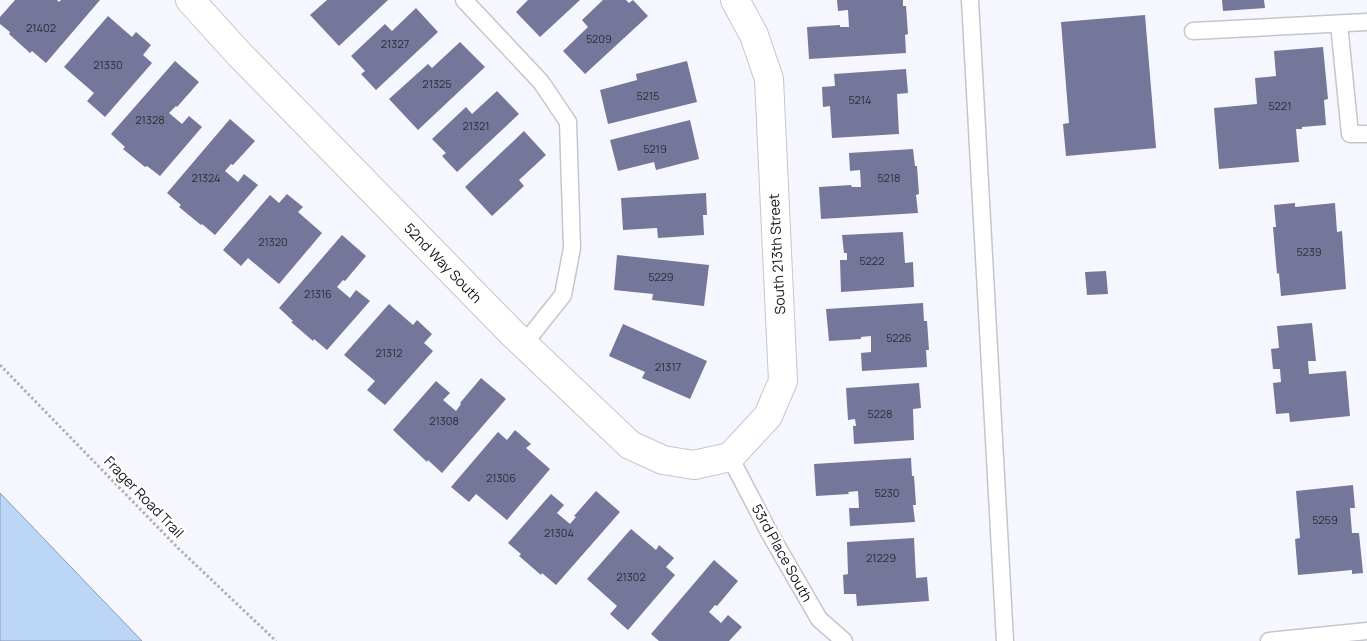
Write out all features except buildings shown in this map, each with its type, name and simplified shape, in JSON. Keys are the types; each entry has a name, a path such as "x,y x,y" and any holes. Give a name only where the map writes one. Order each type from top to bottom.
{"street":[{"name":"52nd Way South","path":"190,0 247,62 524,344 630,444 664,460 694,465 730,456"},
{"name":"South 213th Street","path":"730,456 768,416 783,381 769,79 754,35 735,0"}],"lane":[{"path":"464,0 541,82 568,122 572,248 563,295 524,344"},
{"path":"970,0 1005,641"},
{"path":"1193,31 1367,22"},
{"path":"1339,24 1350,134 1367,134"},
{"name":"53rd Place South","path":"730,456 770,534 819,619 844,641"},
{"path":"1269,641 1367,631"}],"path":[{"name":"Frager Road Trail","path":"0,365 178,548 276,641"}],"water":[{"path":"0,493 142,641 0,641"}]}
